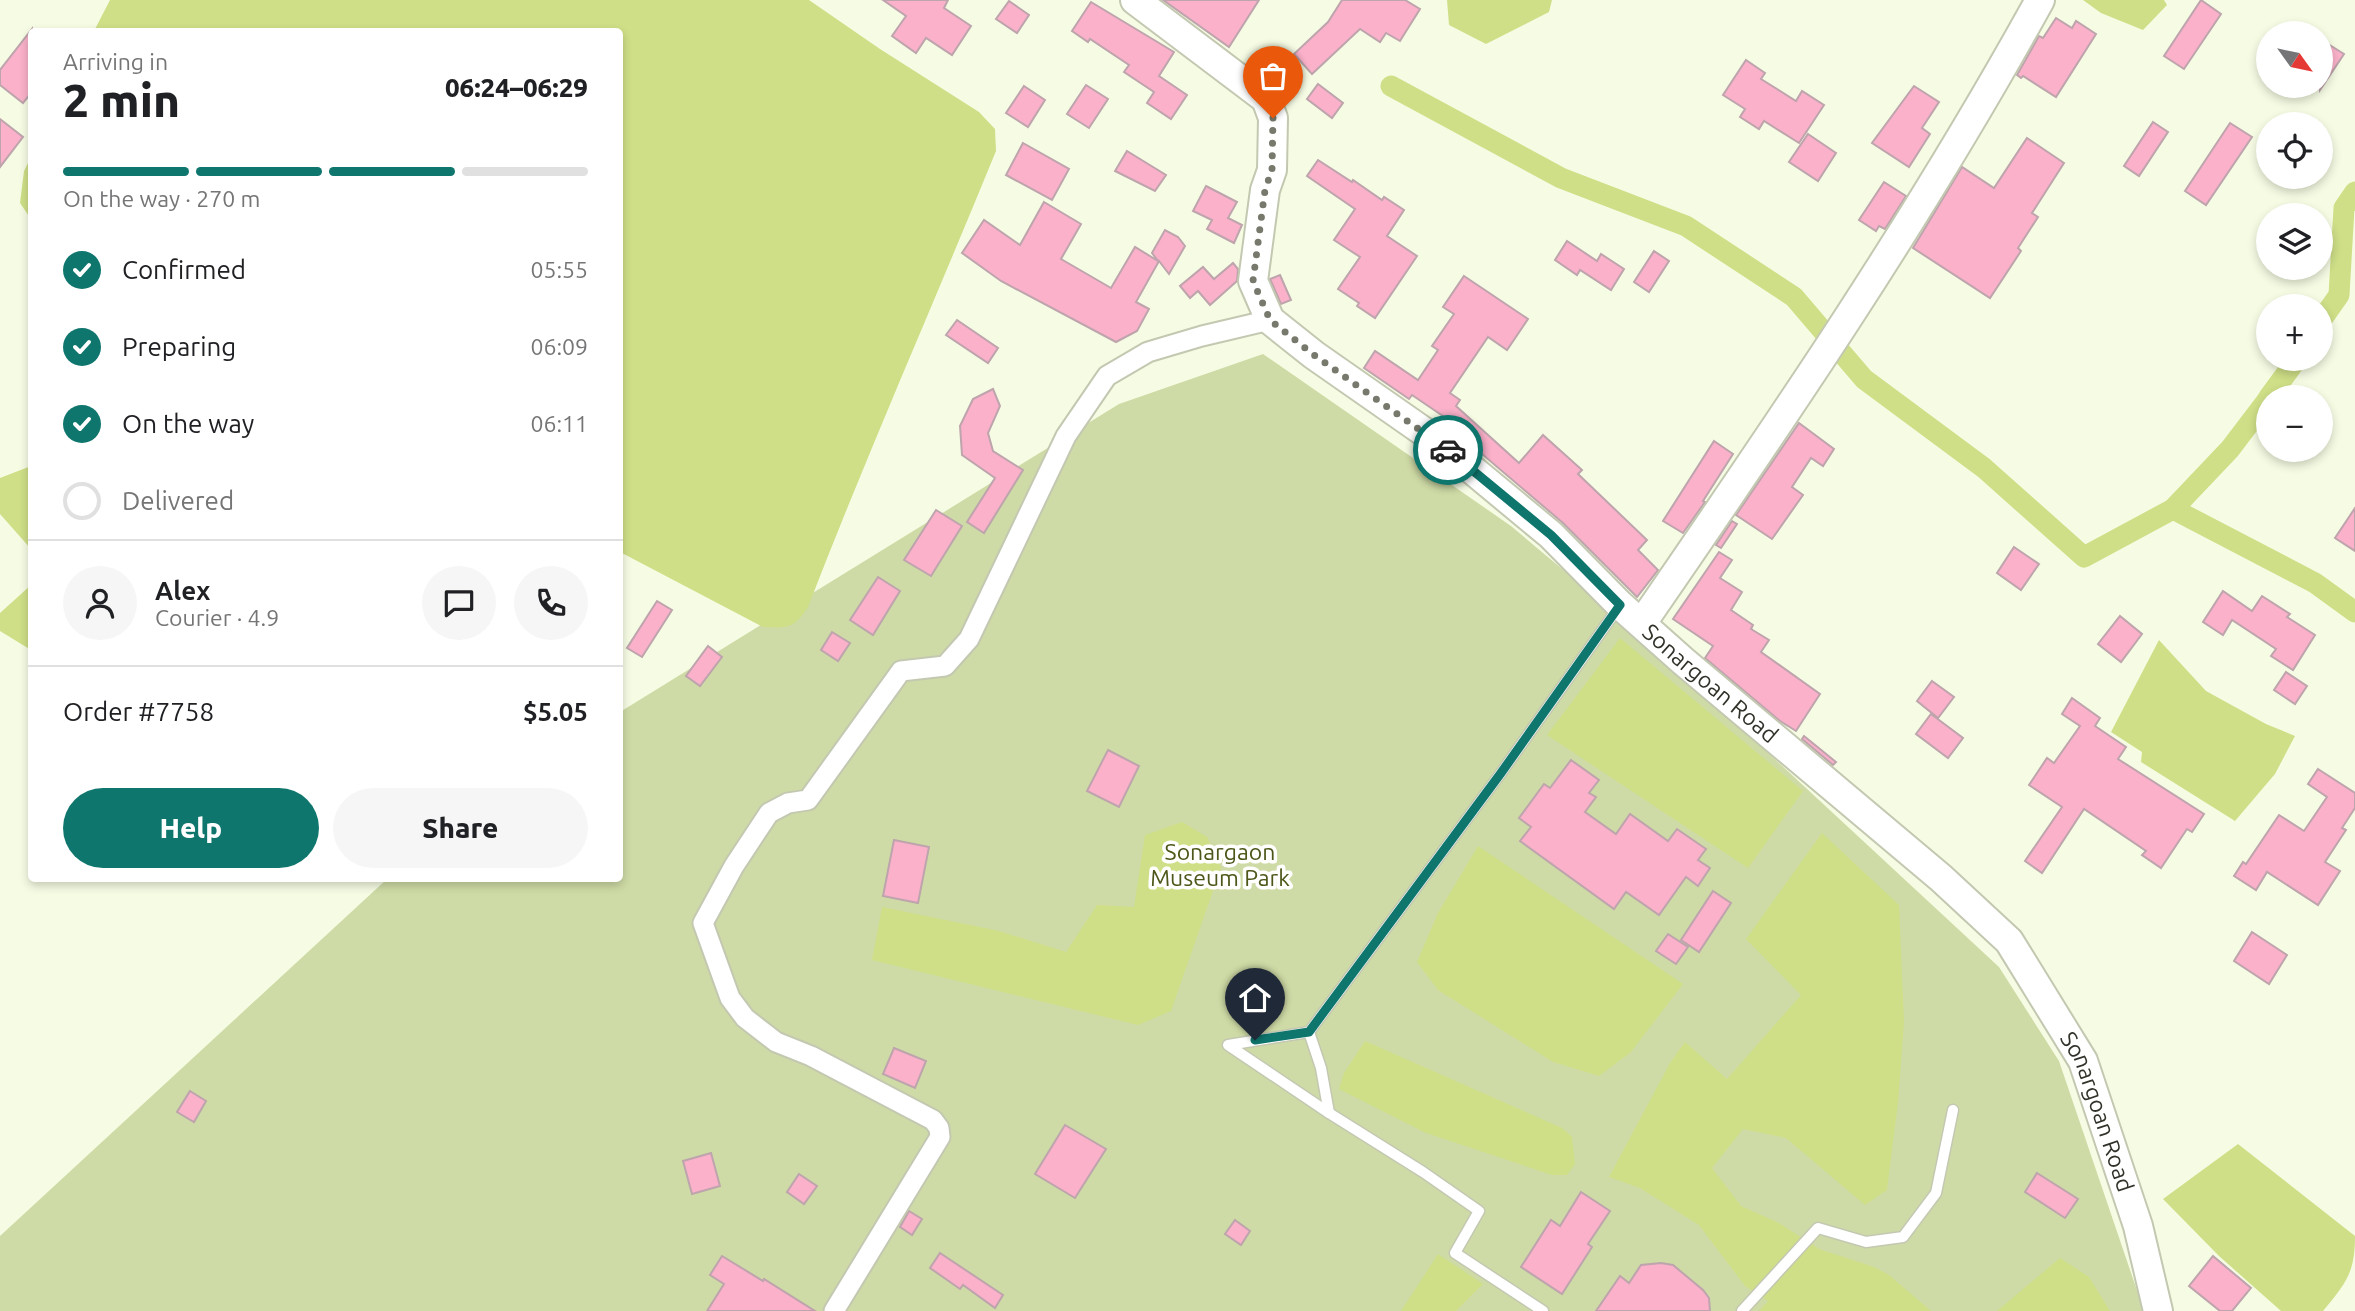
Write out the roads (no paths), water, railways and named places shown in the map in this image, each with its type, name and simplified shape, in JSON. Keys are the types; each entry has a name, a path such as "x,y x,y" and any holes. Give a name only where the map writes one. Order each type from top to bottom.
{"main road":[{"name":"Sonargoan Road","path":"1135,0 1266,99 1273,118 1272,170 1265,190 1253,281 1270,320 1314,355 1440,443 1551,535 1620,605 1693,670 1941,878 2009,941 2083,1062 2138,1226 2158,1311"},
{"path":"1642,623 1863,296 1985,100 2040,0"}],"street":[{"path":"834,1311 940,1137 939,1128 933,1120 811,1056 776,1042 744,1018 730,998 703,923 734,866 769,813 788,803 808,800 901,671 945,666 969,639 1066,436 1107,376 1148,352 1270,320"}],"lane":[{"path":"1543,1311 1455,1253 1479,1211 1228,1045 1309,1032 1493,784 1620,605"},
{"path":"1309,1032 1321,1068 1329,1113"},
{"path":"1744,1307 1818,1228 1866,1242 1903,1237 1936,1193 1953,1110"}],"waterway":[{"path":"1391,86 1561,178 1686,226 1794,297 1864,379 1984,468 2084,557 2173,509 2315,583 2355,612"},
{"path":"2333,304 2339,295 2344,208 2355,192"},
{"path":"2278,385 2288,371"},
{"path":"2173,509 2230,449 2256,415"}],"park label":[{"name":"Sonargaon Museum Park","path":"1220,865"}]}
